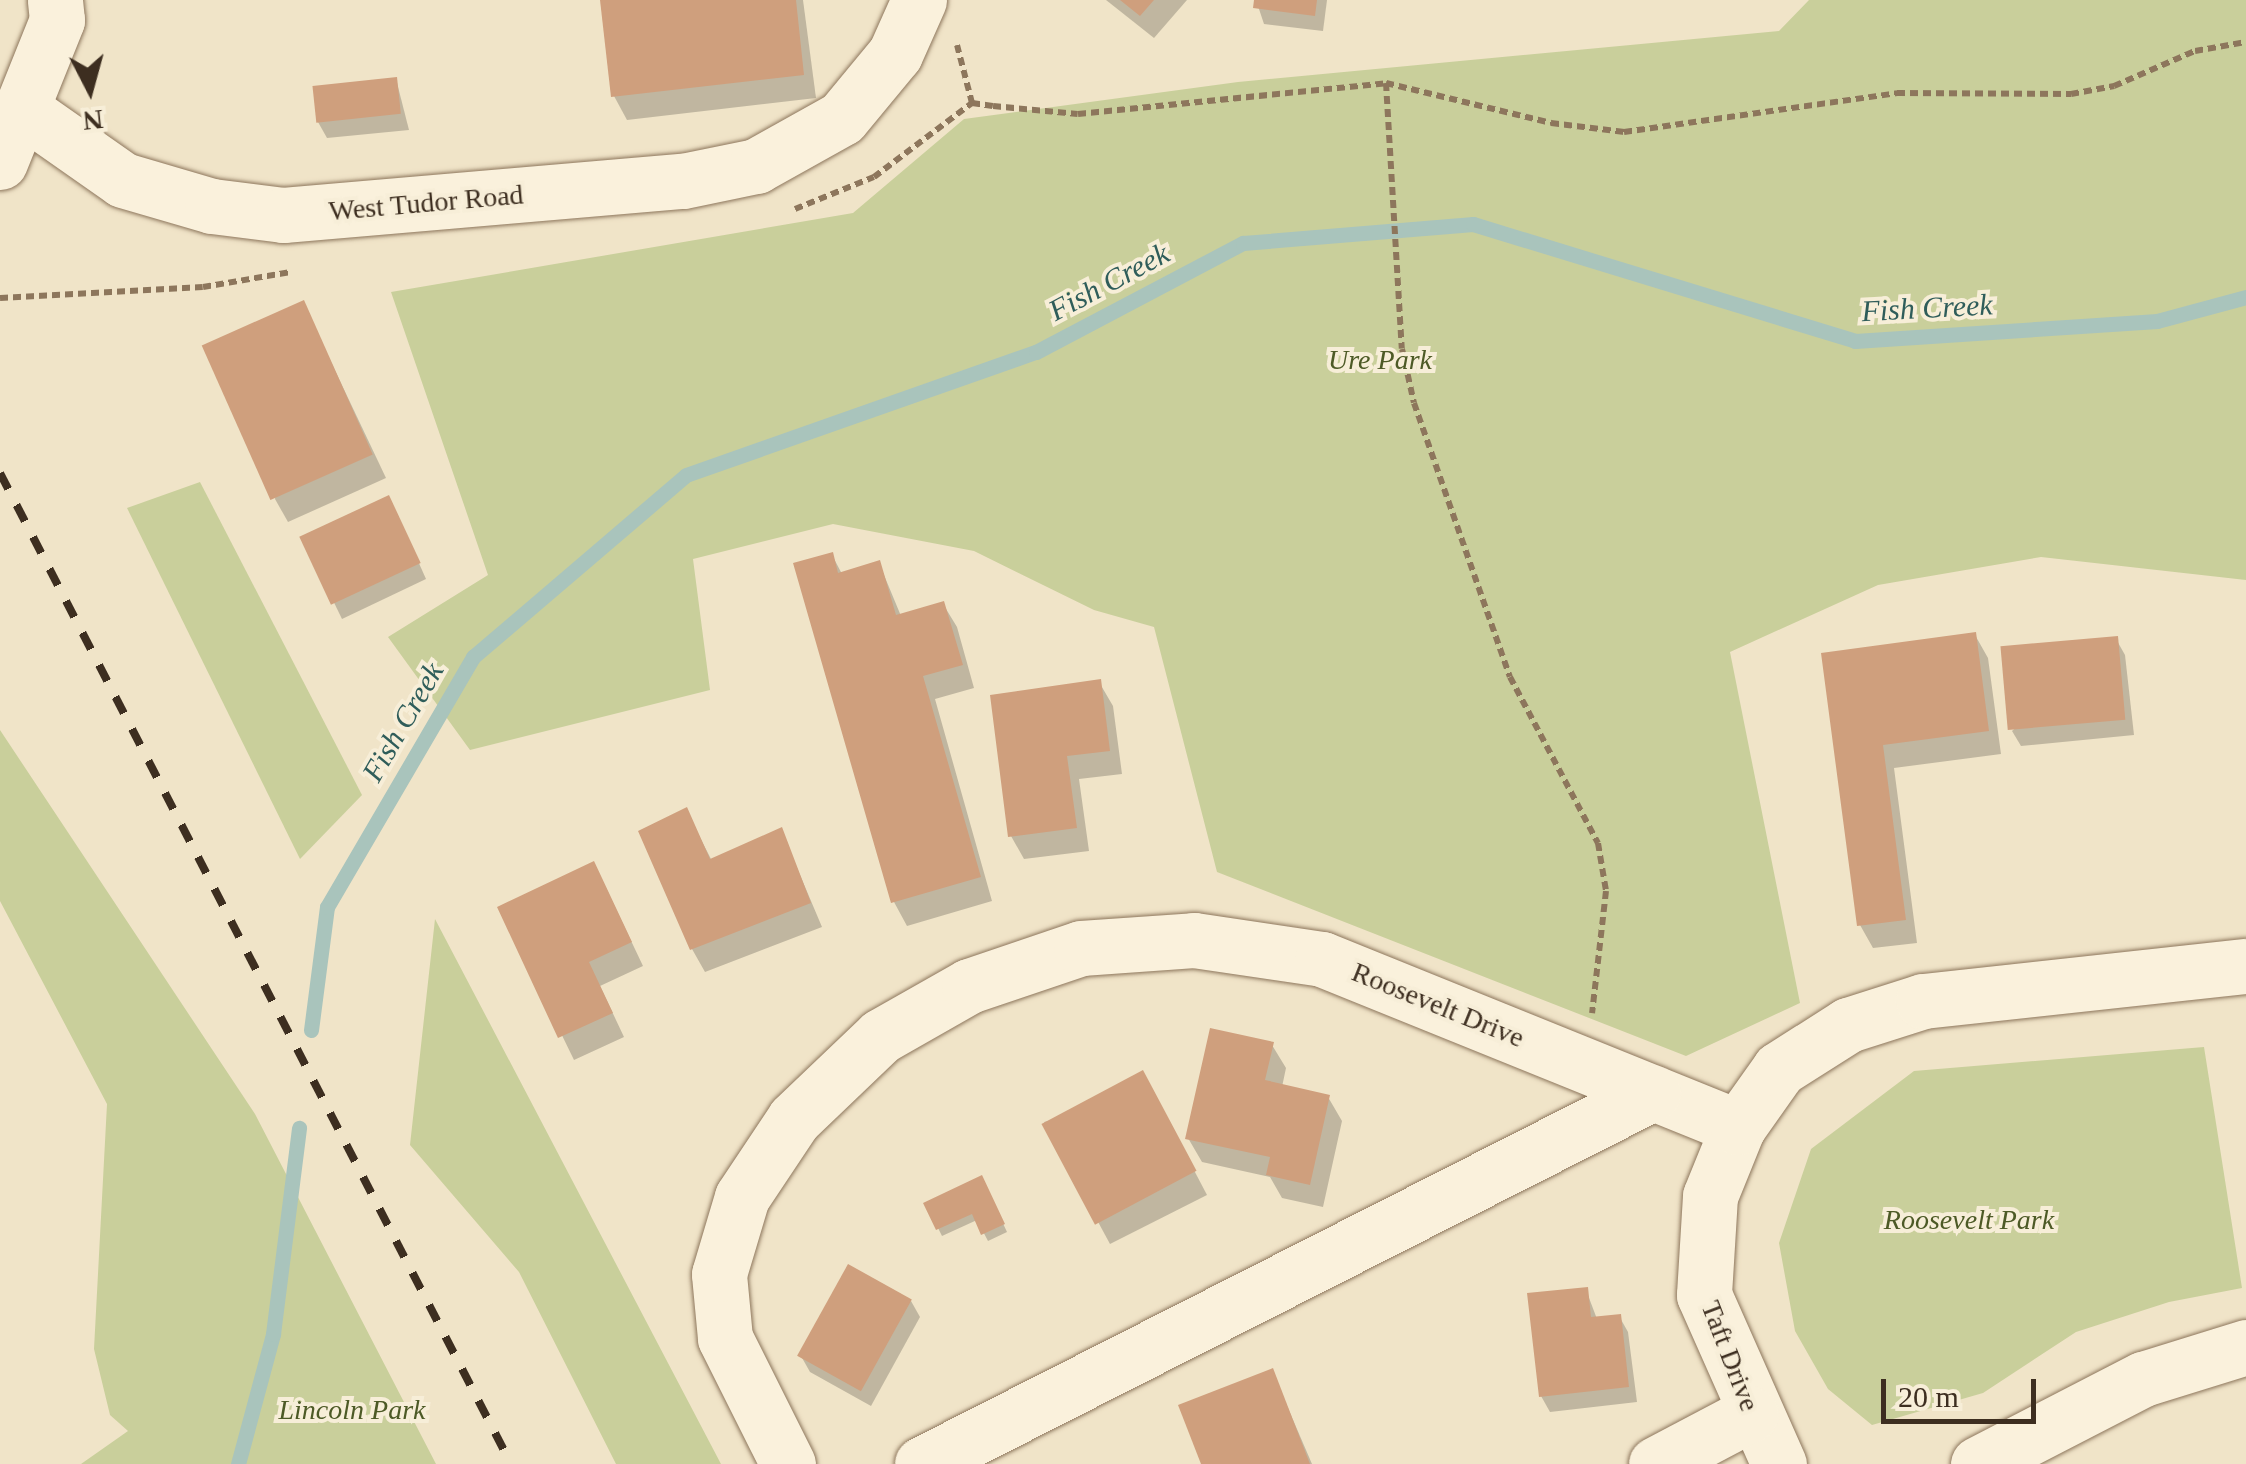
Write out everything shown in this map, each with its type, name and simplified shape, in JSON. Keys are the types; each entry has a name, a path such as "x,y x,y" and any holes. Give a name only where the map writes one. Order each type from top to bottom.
{"street":[{"path":"0,162 26,112 58,20 54,0"},
{"name":"West Tudor Road","path":"26,112 122,180 212,206 283,214 682,181 756,166 842,118 937,18"},
{"name":"Roosevelt Drive","path":"788,1464 724,1338 719,1274 742,1197 794,1120 882,1036 970,986 1081,948 1194,940 1322,959 1738,1127"},
{"path":"1738,1127 1778,1068 1848,1025 1922,1001 2246,966"},
{"path":"922,1464 1653,1093"},
{"name":"Taft Drive","path":"1738,1127 1710,1196 1704,1296 1751,1414 1779,1464"},
{"path":"1978,1464 2143,1380 2246,1346"},
{"path":"1656,1464 1751,1414"}],"path":[{"path":"937,18 972,103 1078,114 1386,83 1551,122 1624,132 1897,93 2071,94 2114,86 2195,52 2246,42"},
{"path":"1386,83 1398,301 1414,404 1478,598 1510,677 1598,843 1605,936 1578,1062"}],"green space":[{"name":"Ure Park","path":"1809,0 2246,0 2246,580 2041,557 1878,585 1730,652 1800,1003 1686,1056 1217,872 1154,627 1094,610 974,551 833,524 693,559 710,690 470,750 388,637 488,575 391,292 853,213 964,119 1238,82 1779,31"},
{"path":"200,482 362,795 300,859 127,508"},
{"name":"Lincoln Park","path":"0,730 255,1114 436,1464 81,1464 128,1431 110,1415 94,1349 107,1104 0,901"},
{"path":"435,919 721,1464 616,1464 519,1272 410,1145"},
{"name":"Roosevelt Park","path":"2204,1047 2242,1288 2169,1302 2076,1332 1983,1393 1872,1425 1828,1389 1795,1331 1779,1243 1811,1149 1914,1071"}],"building":[{"path":"600,0 796,0 804,75 611,97"},
{"path":"1120,0 1154,0 1140,16"},
{"path":"1254,0 1317,0 1315,16 1253,8"},
{"path":"397,77 401,114 316,123 312,86"},
{"path":"304,300 373,454 270,500 202,346"},
{"path":"389,495 421,563 331,605 299,537"},
{"path":"833,552 838,573 880,560 896,615 944,601 963,665 923,676 981,877 891,903 793,563"},
{"path":"1976,632 1989,731 1883,745 1906,920 1857,926 1821,653"},
{"path":"2118,636 2125,720 2008,730 2000,646"},
{"path":"1101,679 1110,751 1067,756 1077,828 1008,837 990,695"},
{"path":"687,807 710,859 782,827 811,903 690,950 638,831"},
{"path":"594,861 632,942 589,962 613,1013 558,1038 497,907"},
{"path":"1210,1028 1274,1042 1265,1080 1330,1095 1310,1185 1266,1175 1270,1157 1185,1139"},
{"path":"1143,1070 1197,1171 1095,1225 1041,1124"},
{"path":"982,1175 1005,1224 981,1235 972,1214 936,1230 923,1203"},
{"path":"848,1264 912,1299 861,1391 797,1356"},
{"path":"1588,1287 1591,1317 1621,1314 1629,1387 1539,1397 1527,1293"},
{"path":"1273,1368 1310,1464 1201,1464 1178,1405"}],"waterway":[{"name":"Fish Creek","path":"311,1030 327,907 473,657 686,475 1036,352 1243,243 1473,224 1855,341 2157,321 2246,297"},
{"name":"Fish Creek","path":"238,1464 273,1334 299,1128"}],"railway":[{"path":"0,473 511,1464"}]}
